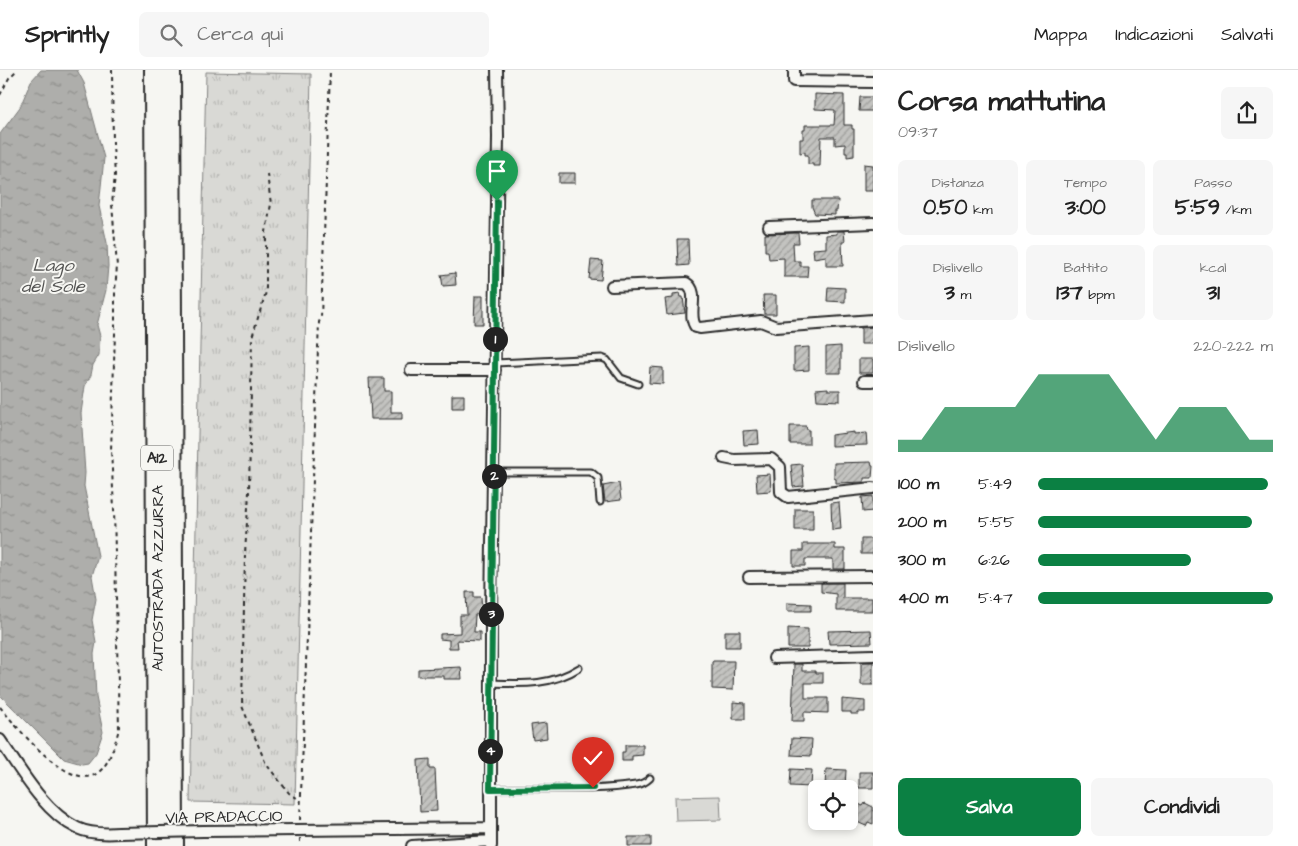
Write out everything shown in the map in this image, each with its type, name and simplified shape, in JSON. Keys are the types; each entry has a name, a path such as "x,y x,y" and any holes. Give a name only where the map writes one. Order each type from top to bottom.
{"highway":[{"name":"AUTOSTRADA AZZURRA","path":"155,70 158,846"},
{"name":"AUTOSTRADA AZZURRA","path":"170,70 173,846"}],"street":[{"path":"412,846 491,844 491,683 498,137 497,70"},
{"path":"794,70 794,81 873,82"},
{"path":"770,227 873,223"},
{"path":"612,286 686,282 692,288 693,321 698,328 761,321 776,327 873,320"},
{"path":"411,370 495,366"},
{"path":"724,458 734,460 771,459 780,467 781,492 788,497 873,488"},
{"path":"749,577 873,576"},
{"path":"774,658 873,655"},
{"name":"VIA PRADACCIO","path":"0,740 35,790 60,817 78,828 100,834 490,828"}],"lane":[{"path":"495,366 602,358 608,360 621,378 638,384"},
{"path":"494,472 590,472 598,478 600,502"},
{"path":"491,683 547,682 570,674 579,668"},
{"path":"490,789 593,788 638,785 650,778"}],"path":[{"path":"0,95 17,70"},
{"path":"0,707 47,757 66,772 78,777 90,777 100,772 110,758 119,729 111,450 117,266 112,204 115,175 112,70"},
{"path":"300,822 330,70"},
{"path":"267,174 271,204 266,232 266,292 252,337 242,706 266,764 289,793 300,800"}],"green space":[{"path":"206,72 311,74 295,804 190,802"},
{"path":"720,796 721,820 676,821 675,797"}],"water":[{"name":"Lago del Sole","path":"41,70 77,70 84,83 104,158 99,206 107,243 106,290 97,325 100,336 99,355 85,386 81,413 85,473 84,486 98,556 92,576 96,599 92,620 96,642 94,654 96,697 103,732 96,753 88,763 82,764 64,759 0,695 0,134 20,107 31,81"}],"building":[{"path":"815,94 844,95 844,125 852,125 852,129 854,129 854,156 847,157 845,144 835,145 835,137 821,137 820,166 808,164 808,155 805,155 805,152 800,153 800,139 803,139 805,125 834,125 835,110 815,109"},
{"path":"860,97 873,97 873,111 859,111"},
{"path":"864,164 873,165 873,191 864,191"},
{"path":"559,173 575,173 575,183 559,183"},
{"path":"812,200 838,200 835,215 815,214"},
{"path":"837,231 844,231 845,242 842,242 843,266 826,266 826,256 814,258 813,249 826,248 826,235 837,234"},
{"path":"798,233 799,243 793,243 794,261 800,261 800,266 808,266 807,277 784,277 784,258 769,259 768,251 765,251 765,234"},
{"path":"677,239 688,239 689,265 678,266"},
{"path":"591,260 603,261 601,280 589,279"},
{"path":"455,273 456,285 443,286 441,275"},
{"path":"828,287 845,288 845,302 827,301"},
{"path":"680,293 681,297 683,297 685,313 667,315 665,299 673,298 673,294"},
{"path":"763,295 776,295 776,314 764,314"},
{"path":"475,296 483,296 483,324 474,324"},
{"path":"873,327 873,344 861,344 861,328"},
{"path":"841,346 841,373 826,373 826,347"},
{"path":"809,347 809,370 794,371 794,348"},
{"path":"859,359 873,359 873,373 859,373"},
{"path":"650,367 663,368 663,384 649,383"},
{"path":"369,378 384,378 384,391 391,391 391,412 402,412 402,419 371,419"},
{"path":"828,388 828,390 840,390 840,401 817,400 816,389"},
{"path":"452,395 464,395 464,408 452,408"},
{"path":"790,426 806,426 807,430 809,430 809,444 790,444"},
{"path":"758,430 759,444 744,445 743,431"},
{"path":"854,432 854,434 866,433 867,445 831,446 831,435"},
{"path":"871,462 873,466 872,478 864,478 864,482 836,483 834,463"},
{"path":"802,464 804,486 793,487 791,465"},
{"path":"770,474 771,491 757,492 756,475"},
{"path":"619,483 621,500 605,502 603,486"},
{"path":"873,496 873,511 863,512 862,497"},
{"path":"839,502 841,529 832,530 831,503"},
{"path":"795,509 813,509 813,530 795,530"},
{"path":"861,539 873,539 873,554 861,554"},
{"path":"803,544 835,544 835,549 845,549 845,569 833,569 833,559 805,559 805,566 793,566 793,551 803,551"},
{"path":"821,583 843,583 843,598 872,598 872,611 836,611 836,594 821,592"},
{"path":"466,592 474,592 474,597 481,597 482,614 475,615 474,632 480,632 480,641 457,640 458,648 449,648 449,640 440,639 440,634 460,633 460,615 467,615"},
{"path":"787,603 811,604 811,611 787,611"},
{"path":"788,628 808,629 808,648 788,648"},
{"path":"871,630 872,643 829,644 828,631"},
{"path":"725,631 740,631 740,647 725,647"},
{"path":"712,661 734,661 733,690 712,689"},
{"path":"861,662 873,662 873,685 861,685"},
{"path":"794,664 802,664 802,671 823,673 823,683 805,683 805,698 828,698 828,713 804,712 804,721 792,721"},
{"path":"461,667 462,679 444,679 444,676 418,676 418,669"},
{"path":"842,699 865,701 865,712 851,714 851,712 842,712"},
{"path":"733,702 745,703 745,719 733,719"},
{"path":"546,723 547,738 533,740 531,725"},
{"path":"792,738 812,739 811,756 791,755"},
{"path":"625,745 643,745 643,755 632,756 632,761 622,761 622,752 625,752"},
{"path":"430,759 430,769 435,769 437,811 420,812 418,760"},
{"path":"791,769 812,770 811,780 808,780 808,787 790,786"},
{"path":"826,769 846,770 845,780 825,780"},
{"path":"859,772 873,772 873,788 859,788"},
{"path":"865,803 873,807 873,824 868,822 866,826 858,822 858,804 863,806"},
{"path":"628,837 651,837 651,846 628,846"}],"route":[{"path":"497,201 490,789 593,788"}]}
